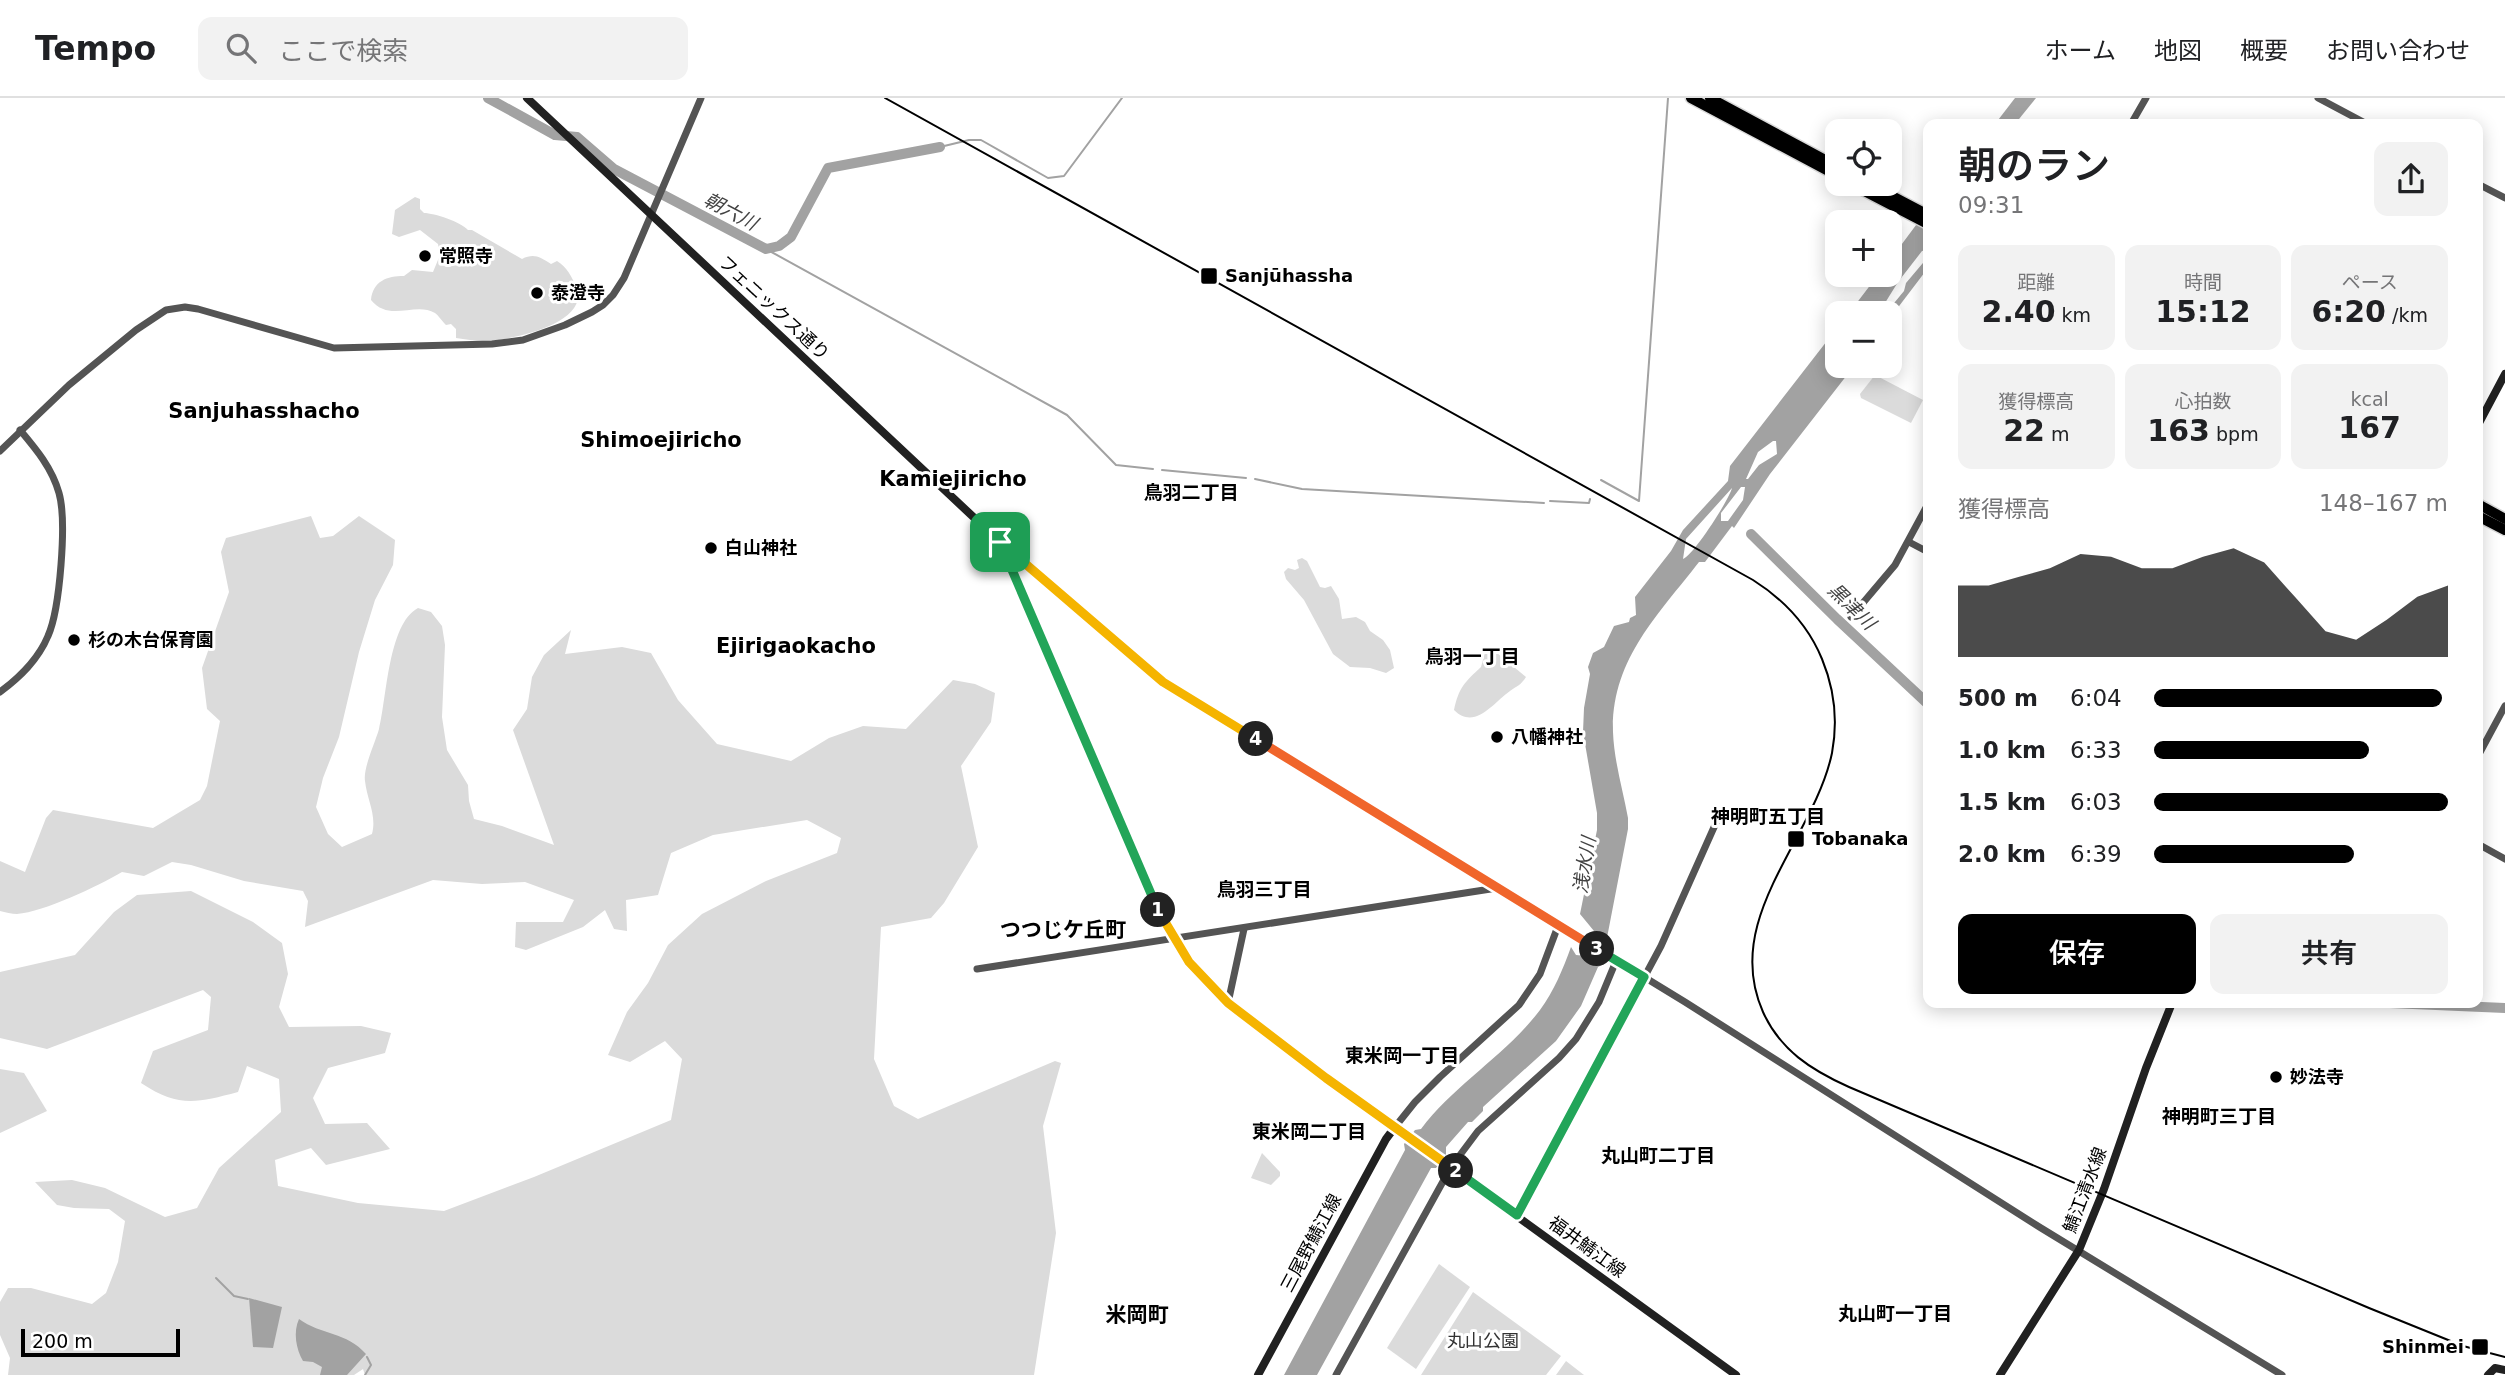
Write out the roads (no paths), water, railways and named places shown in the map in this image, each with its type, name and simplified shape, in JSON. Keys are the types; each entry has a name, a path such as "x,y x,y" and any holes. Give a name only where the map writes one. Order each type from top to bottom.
{"highway":[{"path":"1691,98 1825,169"},
{"path":"1710,98 1825,160"},
{"path":"1878,196 1923,214"},
{"path":"1888,196 1923,220"},
{"path":"2483,507 2505,519"},
{"path":"2483,519 2505,530"}],"main road":[{"name":"フェニックス通り","path":"527,98 1000,542"},
{"path":"2483,416 2505,374"},
{"name":"福井鯖江線","path":"1000,542 1149,890 1189,962 1228,1003 1736,1375"},
{"name":"鯖江清水線","path":"2000,1375 2079,1250 2170,1008"},
{"name":"三尾野鯖江線","path":"1258,1375 1386,1139 1398,1129"},
{"path":"2488,1375 2495,1368 2505,1370"}],"street":[{"path":"0,451 69,385 136,330 159,313 173,308 198,309 334,348 492,344 523,340 565,326 592,312 613,295 624,278 701,98"},
{"path":"2135,119 2146,98"},
{"path":"2318,98 2358,119"},
{"path":"2483,187 2505,198"},
{"path":"0,692 30,665 49,635 64,531 62,508 53,477 45,461 20,430"},
{"path":"1851,617 1895,565 1923,514"},
{"path":"1000,542 1163,682 1644,977 2282,1375"},
{"path":"1909,542 1923,549"},
{"path":"2483,748 2505,706"},
{"path":"1517,1215 1681,906 1719,816"},
{"path":"2483,847 2505,859"},
{"path":"977,969 1497,888"},
{"path":"1398,1129 1415,1102 1519,1005 1540,974 1560,927"},
{"path":"1228,1003 1244,929"},
{"path":"1336,1375 1447,1165 1478,1131 1559,1058 1576,1039 1599,1002 1616,961"}],"waterway":[{"name":"朝六川","path":"488,98 555,135 577,137 614,169 766,249 779,246 791,237 828,168 940,147"},
{"path":"940,147 981,140 1048,178 1064,176 1122,98"},
{"path":"1601,480 1639,501 1668,98"},
{"path":"766,249 1067,415 1116,465 1153,469"},
{"path":"1162,470 1246,478"},
{"path":"1255,479 1302,489 1544,503"},
{"path":"1550,501 1589,503 1590,499"},
{"name":"黒津川","path":"1751,534 1923,699"},
{"name":"黒津川","path":"2483,1007 2505,1008"},
{"path":"216,1278 234,1296 248,1299"},
{"path":"365,1375 371,1365 367,1357"}],"tram line":[{"path":"885,98 1753,580 1794,614 1810,635 1826,670 1834,705 1834,741 1822,785 1762,911 1754,944 1753,977 1763,1012 1770,1025 1798,1057 1849,1087 2369,1308 2463,1346 2505,1357"}],"place":[{"name":"常照寺","path":"425,256"},
{"name":"Sanjūhassha","path":"1209,276"},
{"name":"泰澄寺","path":"537,293"},
{"name":"白山神社","path":"711,548"},
{"name":"杉の木台保育園","path":"74,640"},
{"name":"八幡神社","path":"1497,737"},
{"name":"Tobanaka","path":"1796,839"},
{"name":"妙法寺","path":"2276,1077"},
{"name":"Shinmei","path":"2480,1347"}],"district":[{"name":"Sanjuhasshacho","path":"264,411"},
{"name":"Shimoejiricho","path":"661,440"},
{"name":"Kamiejiricho","path":"953,479"},
{"name":"鳥羽二丁目","path":"1191,492"},
{"name":"Ejirigaokacho","path":"796,646"},
{"name":"鳥羽一丁目","path":"1472,656"},
{"name":"神明町五丁目","path":"1768,816"},
{"name":"鳥羽三丁目","path":"1264,889"},
{"name":"つつじケ丘町","path":"1063,930"},
{"name":"東米岡一丁目","path":"1402,1055"},
{"name":"神明町三丁目","path":"2219,1116"},
{"name":"東米岡二丁目","path":"1309,1131"},
{"name":"丸山町二丁目","path":"1658,1155"},
{"name":"丸山町一丁目","path":"1895,1313"},
{"name":"米岡町","path":"1137,1315"}],"water label":[{"name":"浅水川","path":"1584,865"}],"park label":[{"name":"丸山公園","path":"1483,1341"}]}
